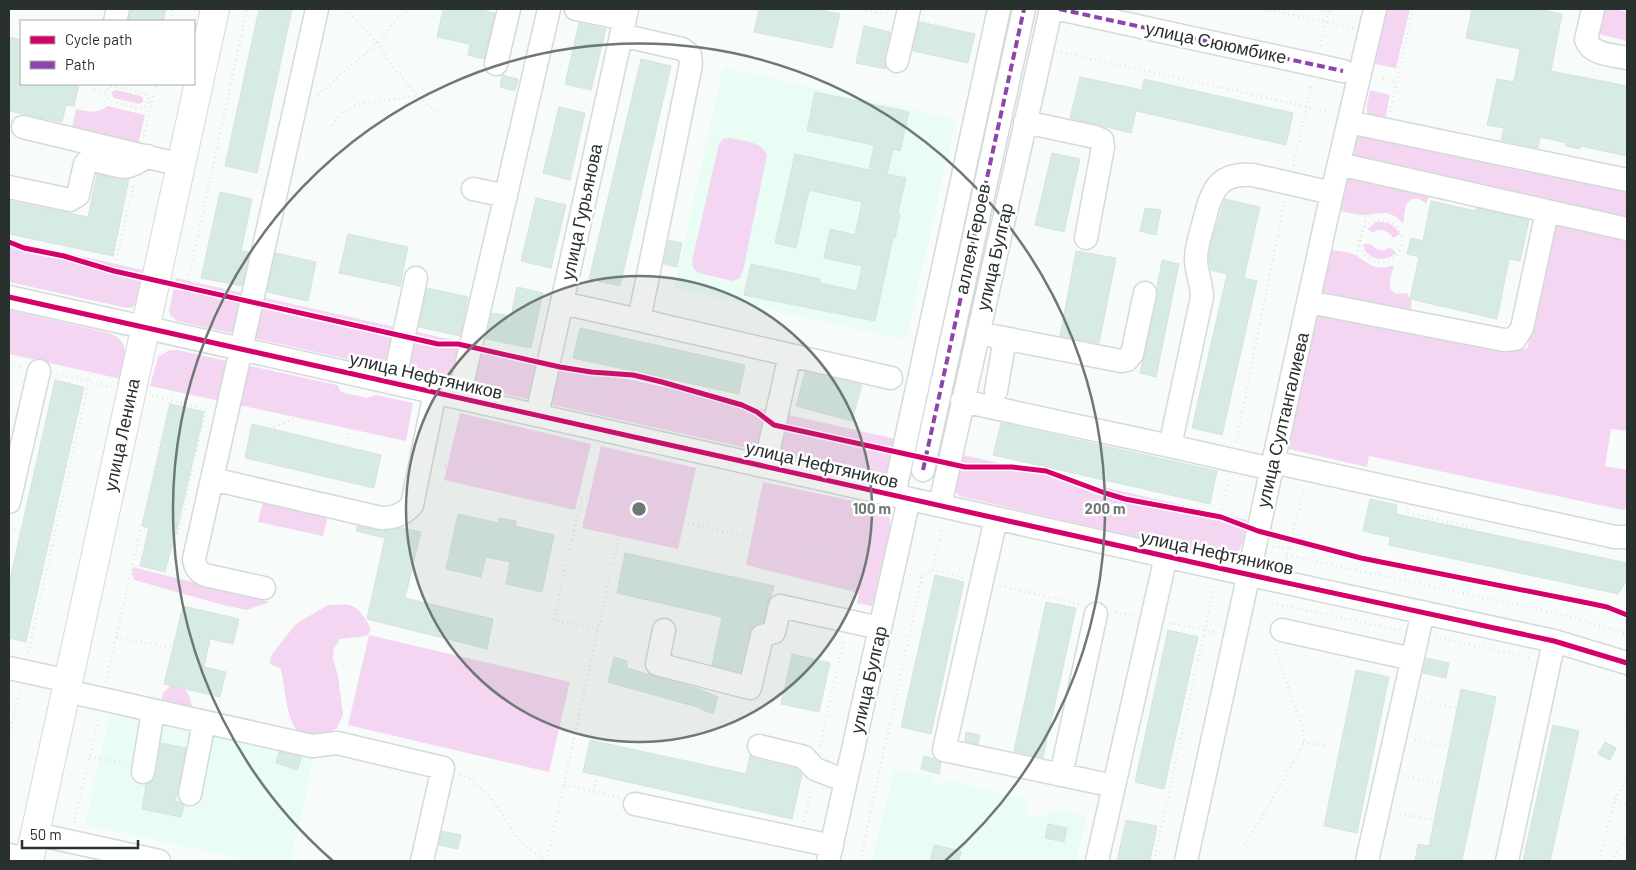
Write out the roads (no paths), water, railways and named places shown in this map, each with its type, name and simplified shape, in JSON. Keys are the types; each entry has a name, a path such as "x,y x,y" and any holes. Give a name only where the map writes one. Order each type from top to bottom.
{"main road":[{"name":"улица Ленина","path":"195,78 200,47 215,9"},
{"name":"улица Ленина","path":"26,852 68,686 181,165 194,85"}],"street":[{"path":"264,588 205,575 201,573 194,559 317,9"},
{"path":"496,64 510,9"},
{"path":"459,397 549,9"},
{"path":"576,9 624,21 682,49 687,52 691,59 691,68 639,320"},
{"name":"улица Булгар","path":"830,854 893,571 902,497 900,465 999,9"},
{"name":"улица Булгар","path":"940,505 1051,9"},
{"name":"улица Сююмбике","path":"1060,9 1343,71"},
{"name":"улица Султангалиева","path":"1186,861 1332,193 1375,9"},
{"path":"1593,9 1586,40 1588,44 1594,50 1627,58"},
{"path":"992,37 1005,20 1010,16 1023,12 1037,28 1042,48"},
{"name":"аллея Героев","path":"923,470 1023,12"},
{"path":"898,61 908,14"},
{"name":"улица Гурьянова","path":"537,415 624,21"},
{"path":"1349,119 1386,130 1627,180"},
{"path":"1025,122 1095,136 1102,140 1103,147 1086,238"},
{"path":"23,127 142,158 181,165"},
{"path":"9,187 70,200 78,195 85,164 88,161 97,161 125,168 130,167 142,158"},
{"path":"1339,164 1627,229"},
{"path":"1170,446 1202,297 1202,288 1197,271 1197,251 1209,202 1214,192 1220,183 1230,176 1240,174 1253,175 1332,193"},
{"path":"473,189 506,196"},
{"path":"1309,302 1504,340 1515,339 1522,328 1547,212"},
{"path":"394,382 416,278"},
{"name":"улица Нефтяников","path":"16,291 103,318 146,328 1423,612 1552,652 1627,663"},
{"path":"978,333 1121,362 1127,360 1132,354 1145,293"},
{"path":"562,303 891,378"},
{"path":"996,391 1005,338"},
{"path":"765,466 790,355"},
{"path":"9,502 12,470 39,370"},
{"path":"212,479 381,518 390,518 406,512 412,505 435,392"},
{"path":"962,401 1170,446 1272,465 1308,469 1615,538 1627,537"},
{"path":"996,518 944,750 1114,786"},
{"path":"1097,861 1166,556"},
{"path":"664,630 657,664 750,688 762,636 774,632 780,606 880,628"},
{"path":"1061,775 1098,610"},
{"path":"1367,861 1423,612"},
{"path":"1278,637 1412,659"},
{"path":"1507,861 1552,652"},
{"path":"16,670 102,699 312,746 337,743 442,768 422,861"},
{"path":"143,770 153,710"},
{"path":"190,794 204,722"},
{"path":"760,746 804,757 815,769 846,780"},
{"path":"635,804 830,854"},
{"path":"26,852 70,842 126,858 159,861"}]}
